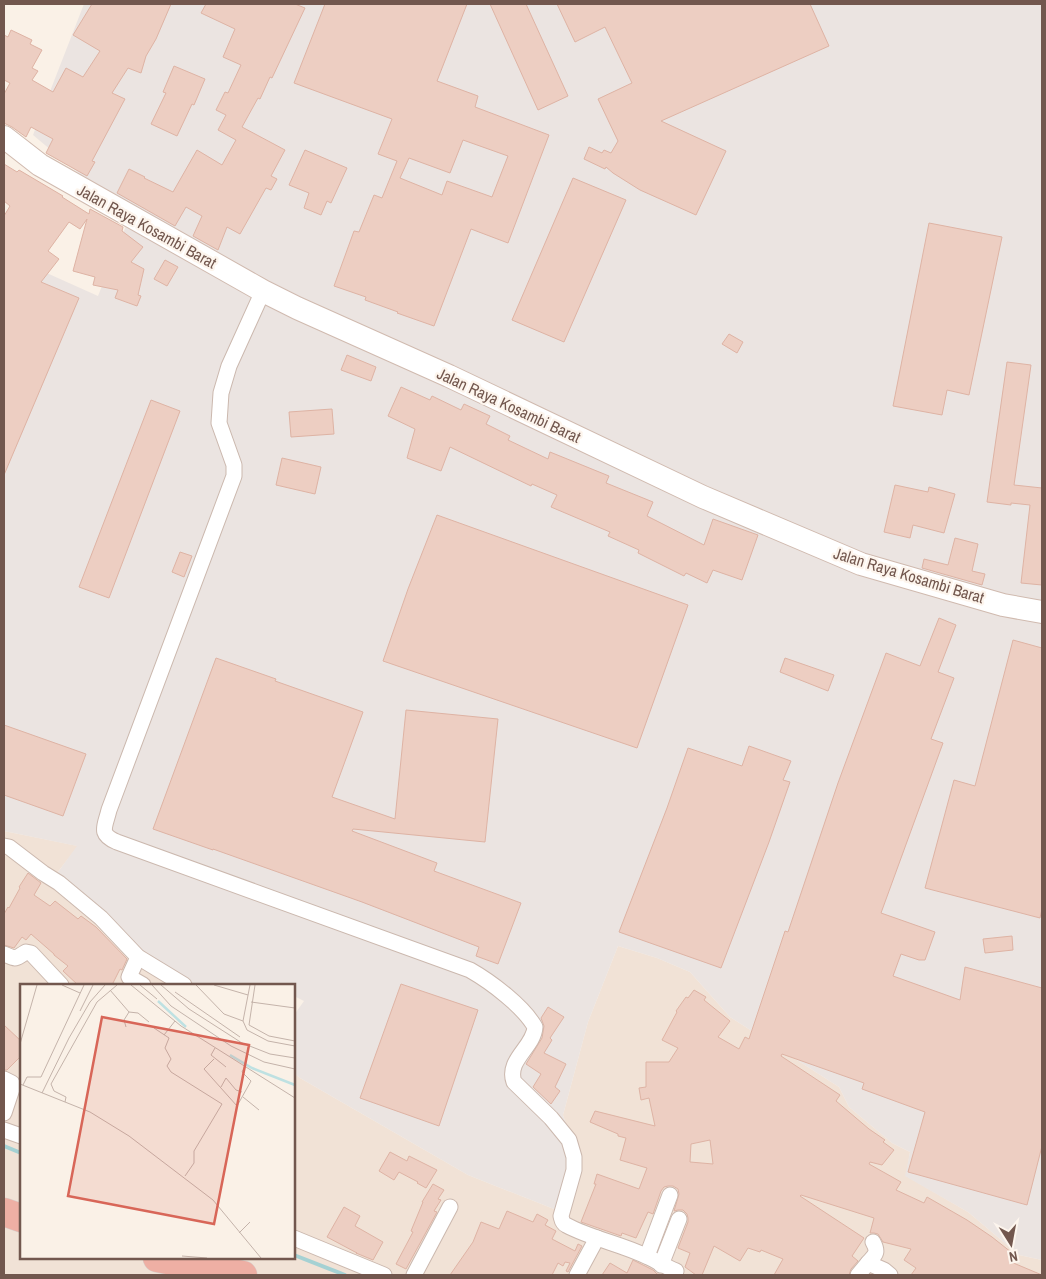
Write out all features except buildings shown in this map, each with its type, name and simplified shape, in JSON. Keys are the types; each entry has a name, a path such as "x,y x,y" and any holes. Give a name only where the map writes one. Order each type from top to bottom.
{"highway":[{"path":"4,1212 20,1218"},
{"path":"144,1259 189,1275"},
{"path":"162,1259 243,1275"}],"main road":[{"name":"Jalan Raya Kosambi Barat","path":"4,136 40,165 263,291 449,376 717,503 861,564 1003,604 1042,612"}],"street":[{"path":"263,291 229,366 221,393 219,423 234,465 234,476 108,810 104,830 105,835 117,842 470,970 498,989 528,1017 535,1027 535,1032 528,1045 515,1063 512,1074 514,1082 551,1118 569,1140 572,1150 575,1164 561,1216 562,1222 598,1238 648,1256 661,1265 676,1271"},
{"path":"4,846 9,847 59,883 101,918 138,957 182,984"},
{"path":"4,954 17,959 26,952 31,953 60,984"},
{"path":"138,957 129,977 141,984"},
{"path":"4,1078 12,1083 13,1086 4,1114"},
{"path":"4,1130 20,1136"},
{"path":"648,1256 670,1195"},
{"path":"414,1275 450,1207"},
{"path":"661,1265 679,1219"},
{"path":"295,1238 384,1275"},
{"path":"577,1275 598,1238"},
{"path":"863,1269 876,1253 873,1242"},
{"path":"863,1269 884,1270 890,1275"}],"shaded area":[{"path":"84,4 1042,4 1042,1260 1019,1255 968,1212 905,1176 910,1152 892,1143 849,1107 839,1087 730,1017 690,972 657,958 618,946 588,1022 563,1115 579,1163 564,1213 468,1175 295,1074 295,1014 304,1001 295,996 295,984 185,984 50,883 77,846 4,831 4,250 40,270 98,296 130,216 33,135"},
{"path":"4,831 78,846 50,882 185,984 20,984 20,1259 295,1259 295,1074 468,1175 564,1213 579,1163 563,1115 588,1022 618,946 657,958 690,972 730,1017 839,1087 849,1107 892,1143 910,1152 906,1176 968,1212 1019,1255 1042,1260 1042,1275 4,1275"}],"waterway":[{"path":"4,1146 20,1153"},
{"path":"295,1255 345,1275"}]}
